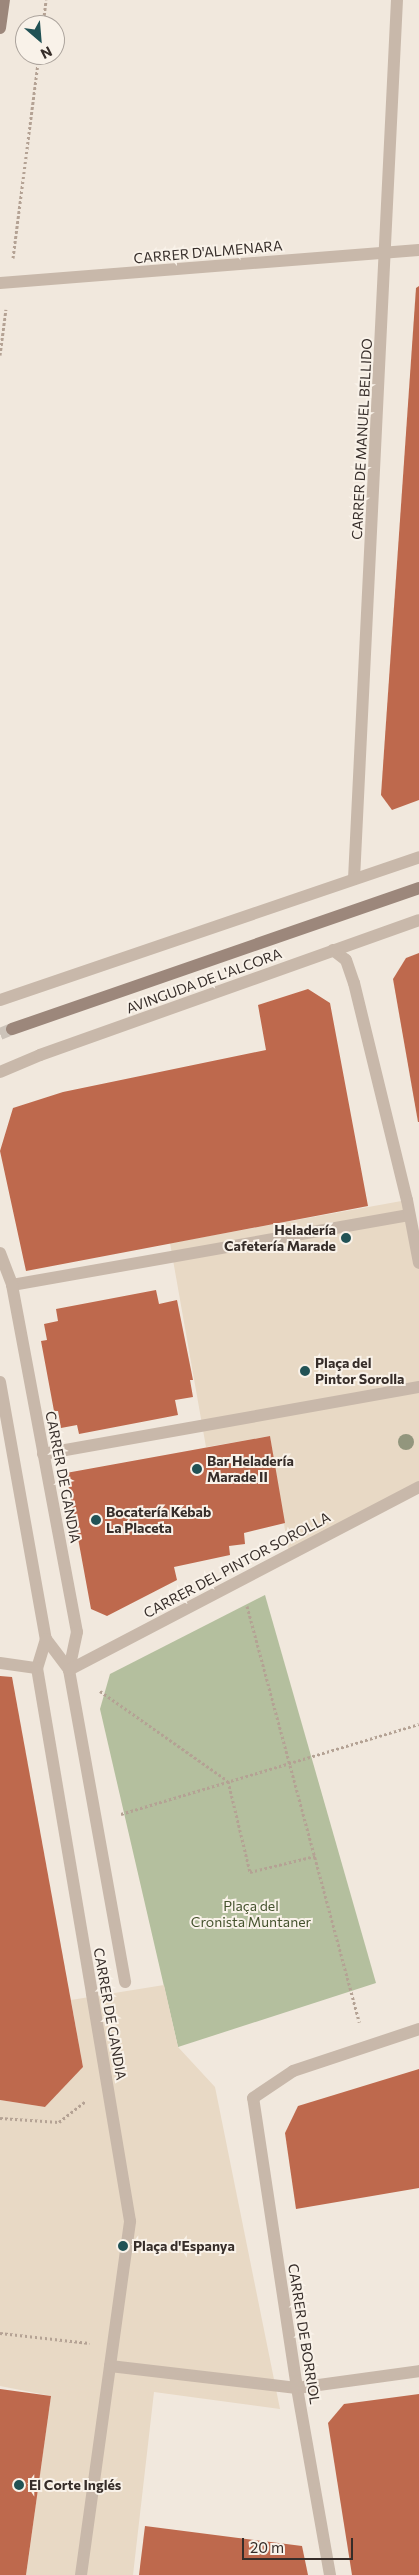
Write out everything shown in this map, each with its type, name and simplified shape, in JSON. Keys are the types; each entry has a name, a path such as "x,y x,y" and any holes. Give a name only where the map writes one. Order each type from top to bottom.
{"main road":[{"path":"0,28 4,0"},
{"name":"AVINGUDA DE L'ALCORA","path":"12,1029 419,888"}],"street":[{"name":"CARRER DE MANUEL BELLIDO","path":"354,879 398,0"},
{"name":"CARRER D'ALMENARA","path":"5,283 419,250"},
{"path":"0,1000 419,856"},
{"name":"AVINGUDA DE L'ALCORA","path":"0,1072 419,920"},
{"path":"333,950 346,960 354,984 419,1263"},
{"path":"12,1285 409,1215"},
{"name":"CARRER DE GANDIA","path":"0,1253 12,1285 76,1632 69,1670"},
{"name":"CARRER DE GANDIA","path":"0,1382 46,1639 38,1668 130,2221 82,2575"},
{"path":"43,1454 419,1388"},
{"name":"CARRER DEL PINTOR SOROLLA","path":"69,1670 419,1488"},
{"name":"CARRER DE GANDIA","path":"46,1639 69,1670"},
{"path":"0,1663 38,1668"},
{"path":"69,1670 125,1982"},
{"path":"366,2047 419,2029"},
{"name":"CARRER DE BORRIOL","path":"330,2575 297,2388 253,2098 293,2072 366,2047"},
{"path":"110,2366 297,2388 419,2371"}],"path":[{"path":"44,15 46,0"},
{"path":"0,355 5,283 38,65"},
{"path":"241,1580 366,2047"},
{"path":"69,1670 228,1781 250,1872 315,1856"},
{"path":"116,1816 419,1724"},
{"path":"0,2118 59,2122 107,2086"},
{"path":"0,2333 113,2345"}],"green space":[{"name":"Plaça del Cronista Muntaner","path":"265,1595 376,1983 178,2047 100,1709 110,1674"}],"shaded area":[{"name":"Plaça del Pintor Sorolla","path":"407,1200 419,1263 419,1487 289,1555 270,1436 206,1447 170,1243"},
{"name":"Plaça d'Espanya","path":"164,1985 178,2047 215,2087 280,2409 154,2392 133,2575 26,2575 51,2396 0,2386 0,2100 45,2107 83,2067 71,2000"}],"building":[{"path":"419,286 419,800 392,810 381,795 416,288"},
{"path":"419,953 418,1122 393,979 406,958"},
{"path":"308,989 330,1003 368,1206 26,1271 0,1151 13,1108 63,1092 266,1050 258,1005"},
{"path":"156,1290 159,1304 177,1300 193,1380 190,1380 193,1397 175,1400 178,1415 79,1434 77,1425 61,1428 58,1411 54,1411 41,1341 47,1340 44,1324 58,1321 56,1309"},
{"path":"270,1436 285,1523 244,1533 245,1544 229,1546 230,1555 174,1567 177,1580 107,1616 91,1609 66,1473"},
{"path":"0,1676 12,1677 83,2067 45,2107 0,2100"},
{"path":"419,2069 419,2188 296,2209 285,2133 298,2106"},
{"name":"El Corte Inglés","path":"0,2389 51,2396 26,2575 0,2575"},
{"path":"419,2394 419,2575 352,2575 328,2423 344,2404"},
{"path":"145,2526 302,2546 308,2575 139,2575"}],"tunnel":[{"path":"0,1034 12,1029"}],"place":[{"name":"Heladería Cafetería Marade","path":"346,1238"},
{"name":"Plaça del Pintor Sorolla","path":"305,1371"},
{"name":"Bar Heladería Marade II","path":"197,1469"},
{"name":"Bocatería Kebab La Placeta","path":"96,1520"},
{"name":"Plaça d'Espanya","path":"123,2246"},
{"name":"El Corte Inglés","path":"19,2485"}]}
